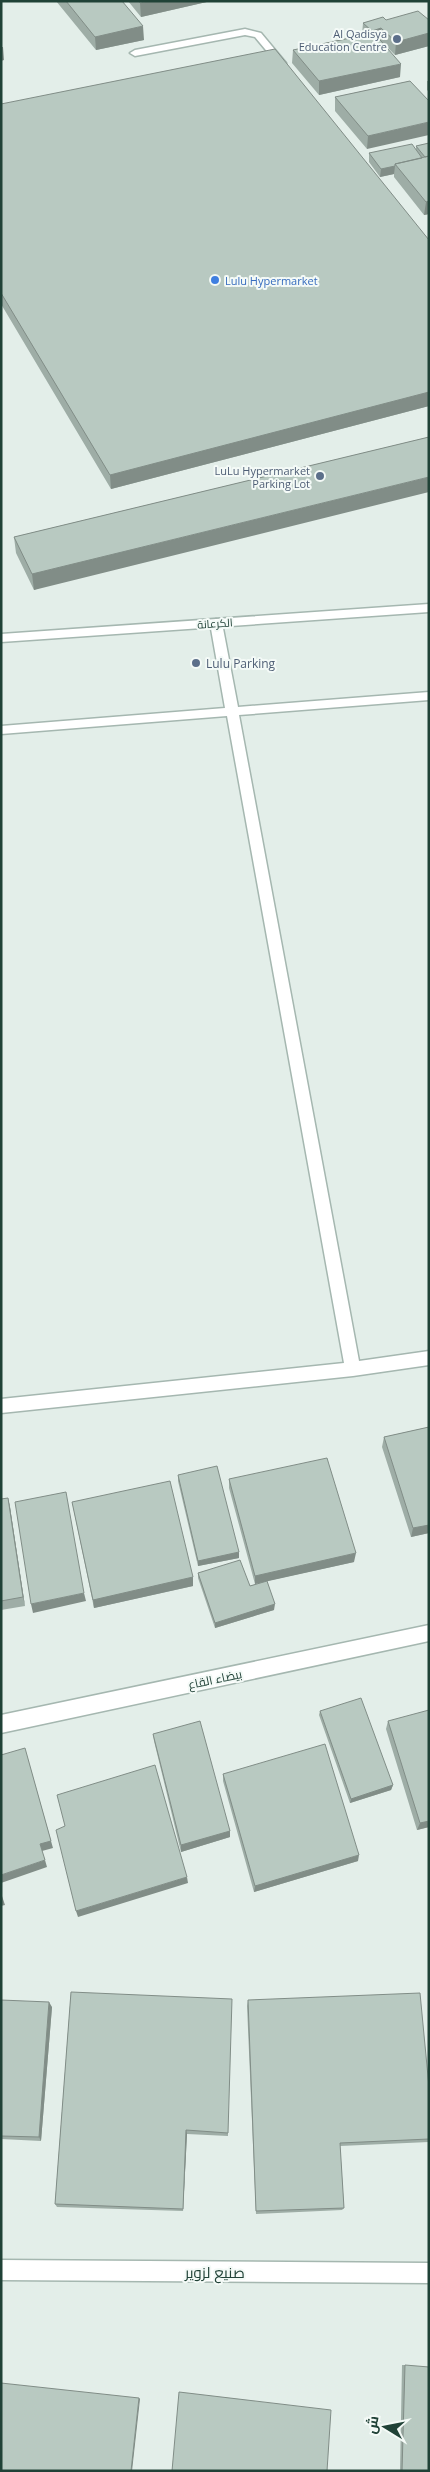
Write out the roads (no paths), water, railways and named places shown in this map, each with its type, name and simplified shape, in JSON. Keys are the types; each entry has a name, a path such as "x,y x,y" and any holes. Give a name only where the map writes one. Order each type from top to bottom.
{"street":[{"path":"135,53 252,33 261,39 286,70"},
{"name":"الكرعانة","path":"1,638 429,608"},
{"path":"216,623 354,1369"},
{"path":"1,730 429,696"},
{"path":"1,1406 354,1369 429,1358"},
{"name":"بيضاء القاع","path":"1,1724 429,1633"},
{"name":"صنيع لزوير","path":"1,2270 429,2274"}],"place":[{"name":"Al Qadisya Education Centre","path":"397,39"},
{"name":"Lulu Hypermarket","path":"215,280"},
{"name":"LuLu Hypermarket Parking Lot","path":"320,476"},
{"name":"Lulu Parking","path":"196,663"}]}
